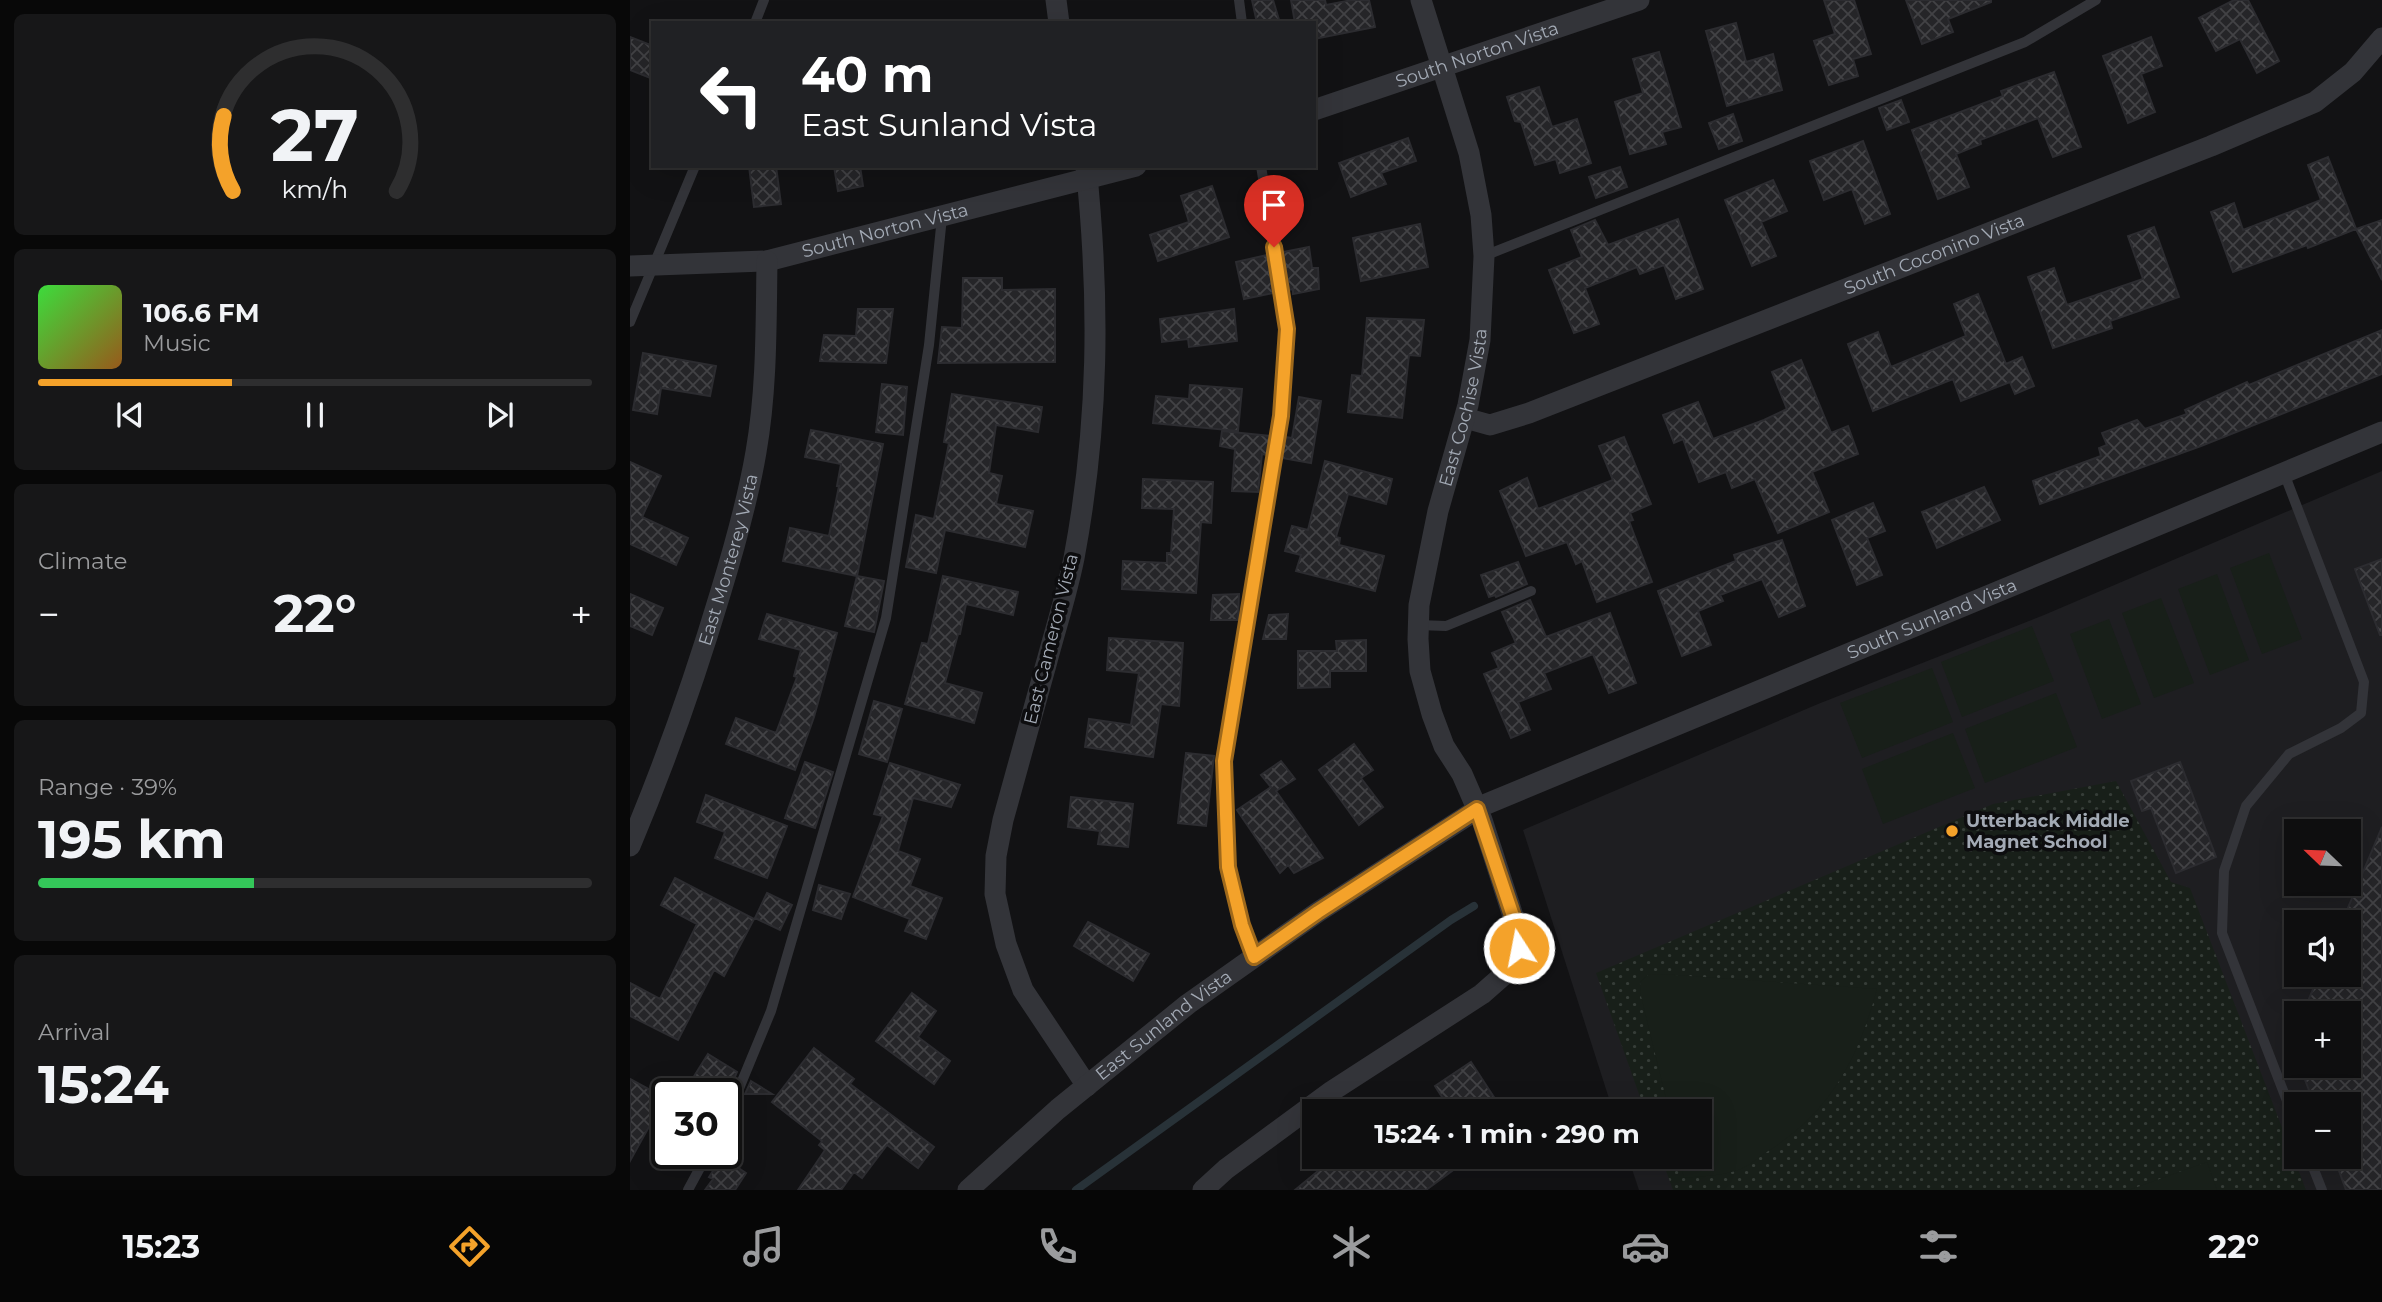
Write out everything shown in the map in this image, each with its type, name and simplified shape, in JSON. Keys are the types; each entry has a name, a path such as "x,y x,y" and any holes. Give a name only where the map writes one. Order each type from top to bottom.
{"street":[{"path":"1056,0 1059,21"},
{"name":"East Cochise Vista","path":"1421,0 1469,153 1484,256 1480,340 1465,418 1438,511 1419,605 1420,671 1444,746 1480,807"},
{"name":"South Norton Vista","path":"1316,109 1639,0"},
{"name":"South Coconino Vista","path":"1465,418 1490,425 1529,413 2211,146 2315,102 2353,72 2382,38"},
{"name":"South Norton Vista","path":"630,266 766,261 942,217 1087,173 1122,168"},
{"name":"East Cameron Vista","path":"1087,173 1094,231 1097,320 1096,387 1087,460 1074,559 1003,820 996,856 995,894 1006,944 1023,990 1087,1086"},
{"name":"East Monterey Vista","path":"630,846 674,737 745,510 757,450 766,363 766,261"},
{"name":"South Sunland Vista","path":"1480,807 2382,432"},
{"path":"1203,1190 1226,1169 1332,1091 1482,993 1507,972 1519,948 1513,916 1480,807"},
{"name":"East Sunland Vista","path":"968,1190 1087,1086 1188,1004 1329,904 1480,807"}],"lane":[{"path":"756,21 764,0"},
{"path":"1239,0 1242,21"},
{"path":"1484,256 2025,42 2096,0"},
{"path":"630,322 694,168"},
{"path":"1254,957 1242,925 1228,867 1224,761 1281,416 1287,329 1261,168"},
{"path":"742,1081 771,1011 886,618 929,345 942,217"},
{"path":"2284,473 2364,682 2361,713 2341,728 2289,754 2246,806 2224,871 2222,933 2284,1093"},
{"path":"1418,625 1446,626 1531,591"},
{"path":"688,1190 699,1169"},
{"path":"2314,1169 2322,1190"}],"shaded area":[{"name":"Utterback Middle Magnet School","path":"2382,471 2382,1190 1639,1190 1632,1169 1712,1169 1712,1099 1609,1099 1523,830 1818,704 2044,615"},
{"path":"2269,553 2302,639 2262,654 2230,568"},
{"path":"2217,574 2249,660 2210,675 2178,589"},
{"path":"2161,598 2194,683 2154,698 2122,613"},
{"path":"2109,619 2141,704 2102,719 2070,634"},
{"path":"2032,626 2054,681 1962,717 1941,662"},
{"path":"1932,668 1953,722 1862,758 1840,703"},
{"path":"2056,693 2077,747 1985,783 1965,729"},
{"path":"1953,733 1975,788 1883,824 1862,769"},
{"path":"2116,781 2171,882 2190,888 2284,1133 2284,1169 2298,1169 2306,1190 1673,1190 1665,1169 1712,1169 1712,1099 1641,1099 1596,973 1993,804"},
{"path":"1648,975 1877,989 1850,1062 1824,1103 1807,1121 1741,1169 1718,1175 1684,1178 1682,1169 1712,1169 1712,1099 1666,1099 1641,996 1640,982"},
{"path":"2207,1162 2217,1190 2129,1190"}],"building":[{"path":"1252,0 1273,0 1279,21 1257,21"},
{"path":"1291,0 1325,0 1326,5 1369,0 1375,27 1316,39 1316,21 1295,21"},
{"path":"1824,0 1854,0 1871,54 1853,59 1858,76 1829,85 1814,41 1835,34"},
{"path":"1906,0 1991,2 1948,19 1953,32 1922,44"},
{"path":"2234,0 2248,0 2279,61 2257,73 2240,39 2216,51 2199,18"},
{"path":"1736,23 1746,62 1773,54 1782,90 1727,106 1706,31"},
{"path":"630,37 651,45 651,78 630,70"},
{"path":"2151,37 2162,66 2141,74 2155,112 2128,123 2103,56"},
{"path":"1659,52 1681,127 1662,132 1666,144 1630,154 1615,102 1643,93 1633,59"},
{"path":"2054,72 2081,147 2053,157 2038,118 1980,140 1981,144 1956,154 1969,187 1938,199 1912,130 2003,96 2001,91"},
{"path":"1539,87 1552,127 1577,119 1591,163 1560,173 1556,159 1535,165 1521,122 1515,121 1507,97"},
{"path":"1901,100 1909,122 1887,130 1879,108"},
{"path":"1733,114 1742,141 1719,149 1709,123"},
{"path":"1408,138 1416,161 1381,173 1386,184 1351,197 1339,163"},
{"path":"1863,141 1890,214 1865,224 1852,189 1824,200 1810,161"},
{"path":"2328,157 2356,229 2233,272 2211,212 2234,203 2243,230 2321,200 2308,165"},
{"path":"1620,167 1627,187 1596,198 1589,177"},
{"path":"749,168 776,168 781,204 754,207"},
{"path":"834,168 860,168 863,186 838,191"},
{"path":"1773,180 1787,211 1761,222 1776,256 1752,266 1725,200"},
{"path":"1212,186 1229,237 1158,261 1150,235 1189,222 1181,196"},
{"path":"1678,219 1703,289 1676,299 1664,265 1640,274 1637,267 1585,288 1599,324 1574,333 1549,270 1582,257 1571,230 1595,220 1608,245"},
{"path":"2382,220 2382,280 2356,229"},
{"path":"1420,224 1428,267 1361,281 1353,238"},
{"path":"2154,227 2179,297 2110,321 2112,328 2053,348 2028,277 2054,268 2067,305 2143,279 2128,236"},
{"path":"1309,247 1312,268 1318,268 1319,289 1293,294 1293,289 1289,290 1283,252"},
{"path":"1267,255 1273,293 1244,299 1236,262"},
{"path":"963,278 1002,278 1002,290 1055,289 1055,362 938,363 942,327 962,328"},
{"path":"1978,294 2006,364 2022,357 2034,386 2015,394 2010,382 1961,401 1953,379 1873,411 1848,344 1878,332 1891,367 1966,336 1954,304"},
{"path":"858,309 893,309 886,363 820,361 824,335 856,336"},
{"path":"1234,309 1237,341 1189,347 1188,339 1162,342 1160,319"},
{"path":"1367,318 1424,320 1420,356 1409,355 1402,418 1348,412 1352,375 1362,376"},
{"path":"2382,330 2382,374 2201,446 2040,504 2033,481 2101,456 2099,448 2107,445 2102,433 2137,420 2145,429 2187,414 2185,410 2247,382 2249,385"},
{"path":"643,353 716,366 710,396 661,388 657,414 633,410"},
{"path":"1801,360 1831,433 1848,426 1858,454 1812,472 1829,512 1778,533 1755,479 1732,488 1726,472 1699,482 1683,439 1674,443 1663,415 1698,402 1713,439 1764,420 1787,409 1772,372"},
{"path":"882,384 907,387 903,435 876,432"},
{"path":"1190,385 1242,389 1238,431 1153,423 1156,396 1189,399"},
{"path":"952,394 1042,407 1038,432 996,425 989,473 1002,476 996,504 1033,511 1025,547 945,530 936,573 906,567 916,515 934,519 949,443 944,442"},
{"path":"1299,397 1321,401 1311,463 1282,458 1285,437 1292,438"},
{"path":"811,430 883,444 857,576 783,561 790,528 829,536 841,464 805,457"},
{"path":"1222,431 1270,436 1267,455 1262,454 1258,492 1232,491 1235,449 1220,446"},
{"path":"1624,437 1651,504 1630,513 1633,520 1629,521 1652,582 1597,602 1582,561 1576,564 1567,542 1526,556 1500,491 1527,478 1538,509 1613,480 1599,446"},
{"path":"1325,461 1392,479 1386,504 1348,494 1336,537 1340,538 1339,545 1384,556 1375,591 1296,571 1301,555 1285,551 1292,526 1308,530"},
{"path":"630,462 661,476 642,517 688,538 676,565 630,544"},
{"path":"1143,479 1213,482 1211,523 1201,522 1196,593 1122,589 1123,561 1167,563 1167,553 1171,553 1174,509 1142,508"},
{"path":"1984,487 2000,520 1937,548 1922,512"},
{"path":"1873,503 1885,531 1867,538 1882,575 1857,585 1832,520"},
{"path":"1782,540 1805,606 1779,617 1762,579 1720,595 1723,601 1698,611 1711,645 1682,656 1658,591 1736,561 1734,555"},
{"path":"2382,559 2382,635 2380,635 2355,569"},
{"path":"1518,562 1527,584 1496,597 1489,597 1481,575"},
{"path":"857,576 884,581 874,632 845,626"},
{"path":"943,576 1018,592 1013,615 966,604 945,683 982,693 974,723 905,704 922,643 928,644"},
{"path":"630,594 663,608 652,635 630,626"},
{"path":"1239,594 1238,620 1211,620 1213,595"},
{"path":"1530,600 1546,637 1610,613 1636,683 1609,693 1593,654 1544,673 1551,689 1518,702 1530,730 1511,738 1484,674 1499,668 1492,653 1516,643 1502,612"},
{"path":"767,614 837,633 814,717 795,770 726,744 736,718 776,733 797,677 794,676 801,650 759,639"},
{"path":"1288,614 1286,639 1263,639 1269,615"},
{"path":"1109,638 1183,643 1179,706 1161,704 1153,757 1085,747 1089,719 1131,725 1139,673 1107,670"},
{"path":"1366,640 1366,671 1330,671 1330,687 1298,688 1298,651 1337,651 1336,641"},
{"path":"874,701 902,709 887,762 859,754"},
{"path":"1354,744 1373,770 1361,778 1383,807 1359,825 1319,770"},
{"path":"1186,753 1214,756 1206,826 1178,823"},
{"path":"1281,761 1295,779 1276,791 1323,858 1294,873 1288,865 1280,873 1237,810 1271,787 1261,775"},
{"path":"805,762 833,772 815,828 785,818"},
{"path":"2180,762 2216,857 2176,873 2151,808 2142,811 2131,781"},
{"path":"890,763 960,785 951,807 913,798 898,851 920,859 910,886 942,898 926,939 905,931 910,919 853,897 883,816 874,814"},
{"path":"706,795 787,826 767,878 715,858 725,832 697,822"},
{"path":"1071,797 1133,804 1128,847 1098,844 1100,831 1068,827"},
{"path":"2382,827 2382,1190 2346,1190 2338,1169 2361,1169 2361,1092 2310,1092 2304,1078 2361,1078 2361,1001 2308,1001 2314,987 2361,987 2361,910 2347,910 2353,896 2361,896 2361,877"},
{"path":"675,878 754,919 724,976 714,970 678,1040 630,1016 630,983 660,999 697,924 661,905"},
{"path":"819,885 850,894 841,919 813,910"},
{"path":"767,893 792,905 780,930 755,918"},
{"path":"1088,922 1149,954 1133,981 1074,946"},
{"path":"912,993 936,1011 918,1037 950,1061 934,1084 876,1041"},
{"path":"814,1048 854,1079 850,1084 934,1147 918,1168 887,1145 862,1178 854,1172 841,1190 798,1190 825,1150 819,1145 822,1141 772,1102"},
{"path":"708,1054 737,1072 735,1078 693,1078"},
{"path":"1471,1062 1495,1099 1443,1099 1435,1086"},
{"path":"630,1079 651,1090 651,1123 630,1161"},
{"path":"751,1081 772,1094 745,1094"},
{"path":"714,1169 740,1169 746,1173 735,1190 705,1190 713,1179 709,1177"},
{"path":"1320,1169 1452,1171 1426,1190 1295,1190"}],"waterway":[{"path":"1076,1190 1474,906"}],"place":[{"name":"Utterback Middle Magnet School","path":"1952,831"}],"route":[{"path":"1274,247 1287,329 1281,416 1224,761 1228,867 1242,925 1254,957 1318,912 1477,809 1513,916 1519,948"}]}
